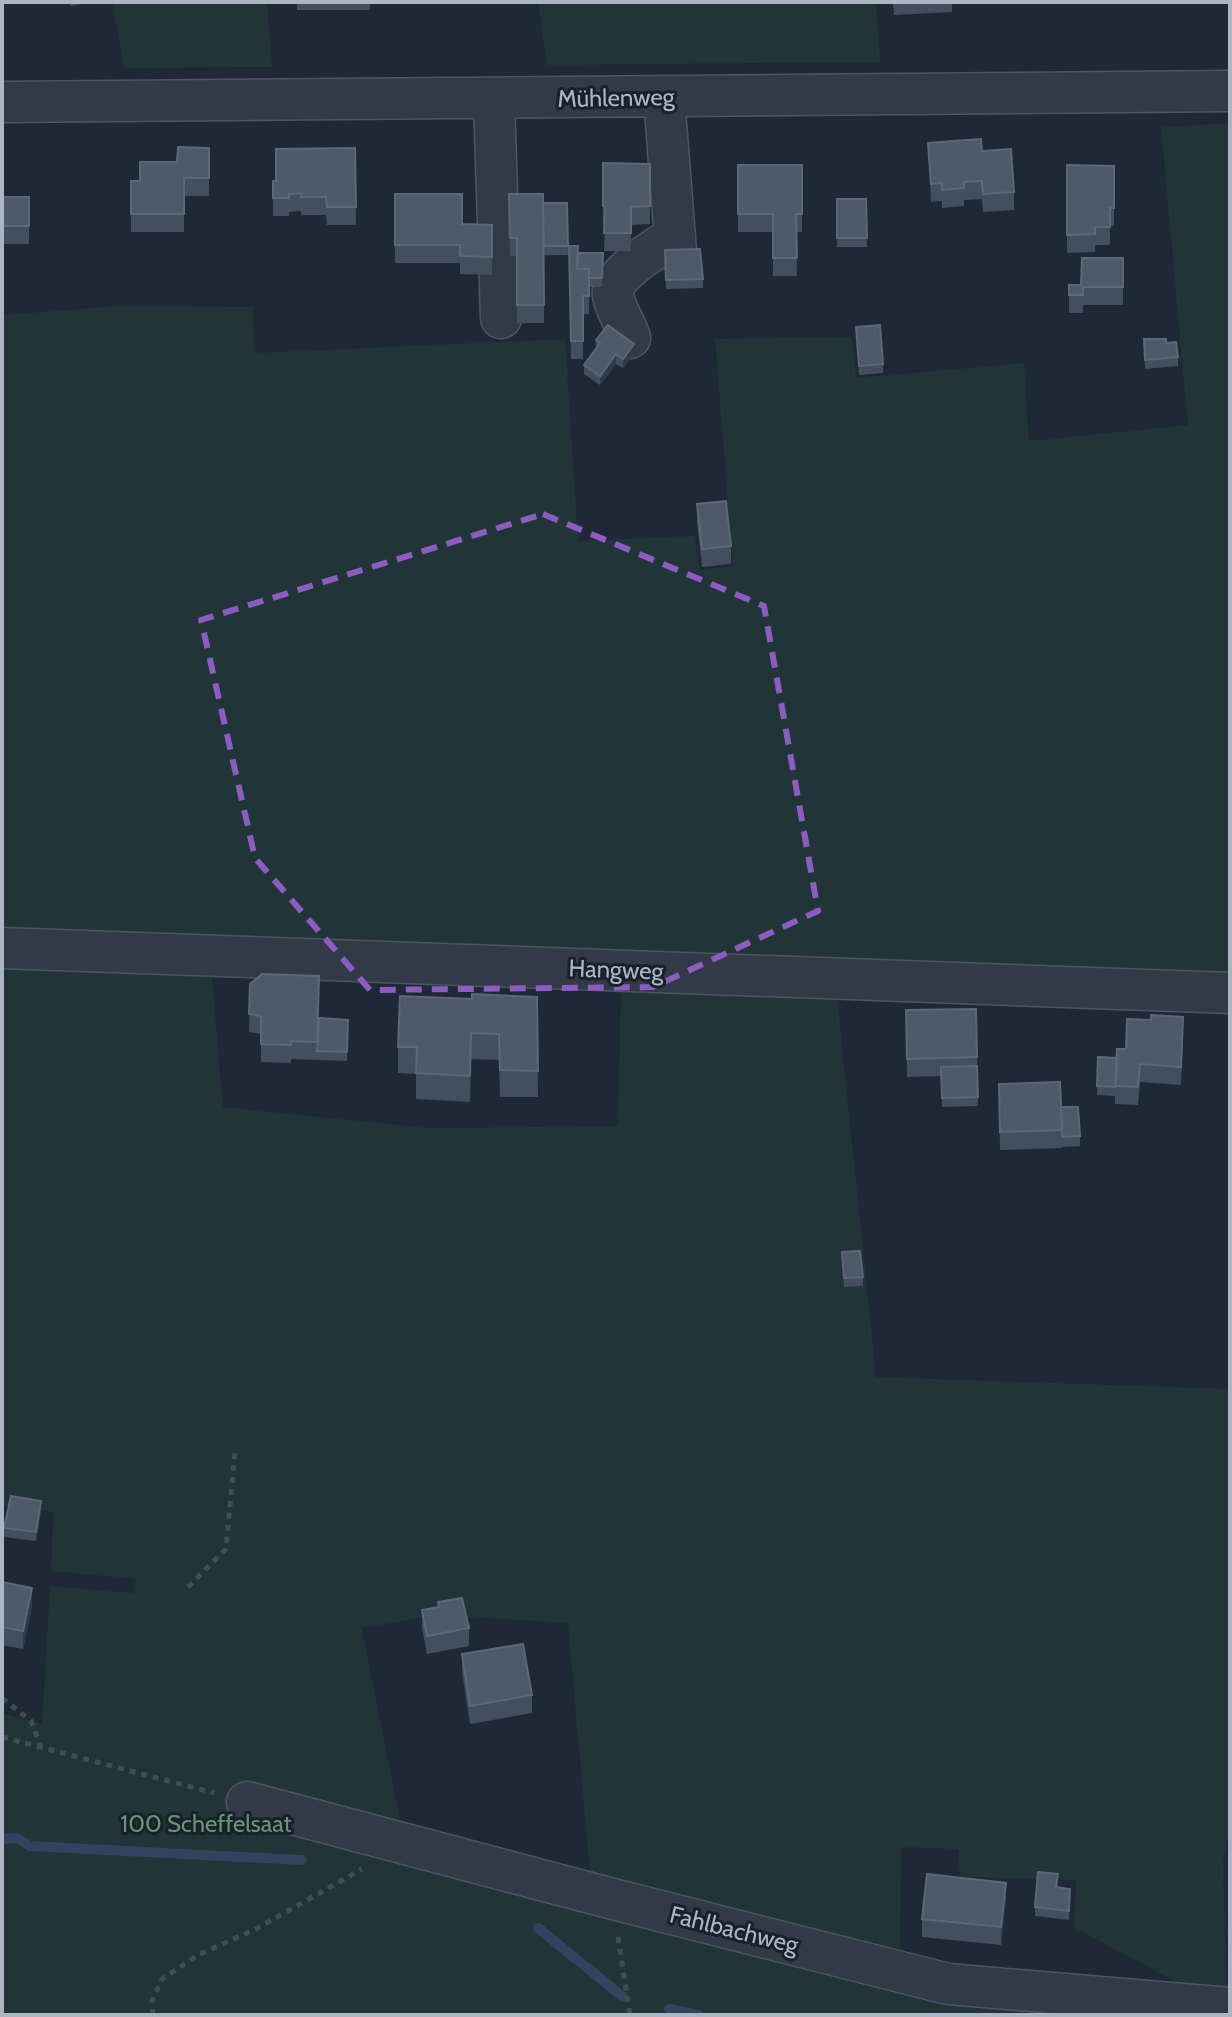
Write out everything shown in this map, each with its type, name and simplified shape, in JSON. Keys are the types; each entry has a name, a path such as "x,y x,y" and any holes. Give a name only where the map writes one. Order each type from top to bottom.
{"street":[{"name":"Mühlenweg","path":"2,102 1230,91"},
{"path":"630,338 612,289 627,270 675,244 664,97"},
{"path":"494,99 501,318"},
{"name":"Hangweg","path":"2,948 1230,993"},
{"name":"Fahlbachweg","path":"247,1802 948,1984 1230,2008"}],"path":[{"path":"188,1587 226,1549 235,1451"},
{"path":"2,1698 31,1721 41,1747"},
{"path":"2,1737 247,1802"},
{"path":"153,2015 152,2001 162,1979 198,1955 256,1929 315,1897 364,1868 397,1842"},
{"path":"613,1899 630,2015"}],"highlighted area":[{"path":"543,514 764,606 818,911 653,987 370,990 255,858 201,620"}],"green space":[{"path":"112,2 267,2 272,67 124,68"},
{"path":"538,2 876,2 880,62 547,65"},
{"name":"100 Scheffelsaat","path":"1230,123 1230,985 836,987 876,1377 1230,1389 1230,1830 1223,1862 1227,2000 1203,1997 1074,1927 1076,1880 960,1877 958,1849 901,1847 900,1966 591,1884 568,1623 437,1615 362,1628 403,1834 948,1990 1230,2015 2,2015 2,1713 42,1724 50,1586 133,1593 136,1579 51,1571 53,1512 4,1506 2,1513 2,954 211,966 223,1107 430,1128 618,1126 621,981 2,938 2,315 117,306 253,307 254,353 565,339 578,541 695,536 699,570 733,566 715,339 852,337 856,378 1024,363 1029,441 1188,425 1161,127"}],"building":[{"path":"981,139 982,151 1011,149 1014,192 983,194 982,181 964,182 964,188 942,190 942,183 931,184 928,143"},
{"path":"178,147 209,148 209,178 184,178 184,214 131,214 131,181 140,181 140,162 177,162"},
{"path":"355,148 356,207 327,207 326,197 301,197 302,193 289,194 289,198 273,198 276,149"},
{"path":"603,163 650,164 650,206 631,207 631,233 604,233"},
{"path":"738,165 802,165 802,214 796,214 797,258 773,258 773,214 738,214"},
{"path":"1067,165 1114,166 1114,208 1110,208 1110,227 1095,227 1095,234 1067,235"},
{"path":"395,194 462,194 462,224 492,225 492,257 460,256 460,245 395,245"},
{"path":"509,194 543,194 544,305 517,305 517,238 510,238"},
{"path":"2,197 29,197 29,226 2,226"},
{"path":"837,199 866,199 867,238 837,238"},
{"path":"543,203 567,203 568,246 544,246"},
{"path":"569,246 578,246 577,269 589,269 589,296 583,296 583,341 571,341"},
{"path":"700,249 703,279 666,280 665,250"},
{"path":"578,253 603,253 602,278 589,278 589,269 577,269"},
{"path":"1082,258 1123,258 1123,287 1083,287 1083,295 1069,295 1069,285 1081,285"},
{"path":"608,325 634,344 623,359 616,354 600,376 584,365 600,343 596,340"},
{"path":"880,325 883,364 859,366 856,327"},
{"path":"1144,339 1176,342 1178,357 1145,360"},
{"path":"726,501 731,546 702,549 697,504"},
{"path":"262,974 319,976 317,1042 261,1044 261,1016 249,1014 250,984"},
{"path":"472,994 537,997 538,1071 500,1070 499,1034 471,1033 470,1076 416,1073 417,1047 398,1047 400,996 472,999"},
{"path":"976,1009 977,1057 907,1059 906,1010"},
{"path":"1151,1015 1183,1017 1181,1067 1140,1064 1138,1087 1115,1086 1117,1049 1126,1049 1127,1019 1151,1020"},
{"path":"319,1018 348,1020 347,1052 317,1051"},
{"path":"1098,1057 1117,1058 1116,1087 1097,1086"},
{"path":"977,1066 978,1097 942,1098 941,1067"},
{"path":"1060,1082 1062,1130 1000,1132 999,1084"},
{"path":"1061,1107 1078,1107 1080,1136 1062,1137"},
{"path":"860,1251 863,1277 844,1278 842,1252"},
{"path":"11,1496 41,1501 36,1532 4,1528"},
{"path":"2,1582 32,1588 23,1631 2,1627"},
{"path":"462,1598 469,1628 427,1636 422,1610 439,1607 438,1602"},
{"path":"523,1644 532,1695 470,1706 462,1654"},
{"path":"1038,1872 1058,1874 1056,1887 1070,1889 1069,1911 1035,1907"},
{"path":"927,1874 1006,1883 1001,1927 922,1919"}],"waterway":[{"path":"2,1839 17,1838 30,1846 302,1860"},
{"path":"538,1928 623,1997"},
{"path":"669,2009 699,2015"}]}
